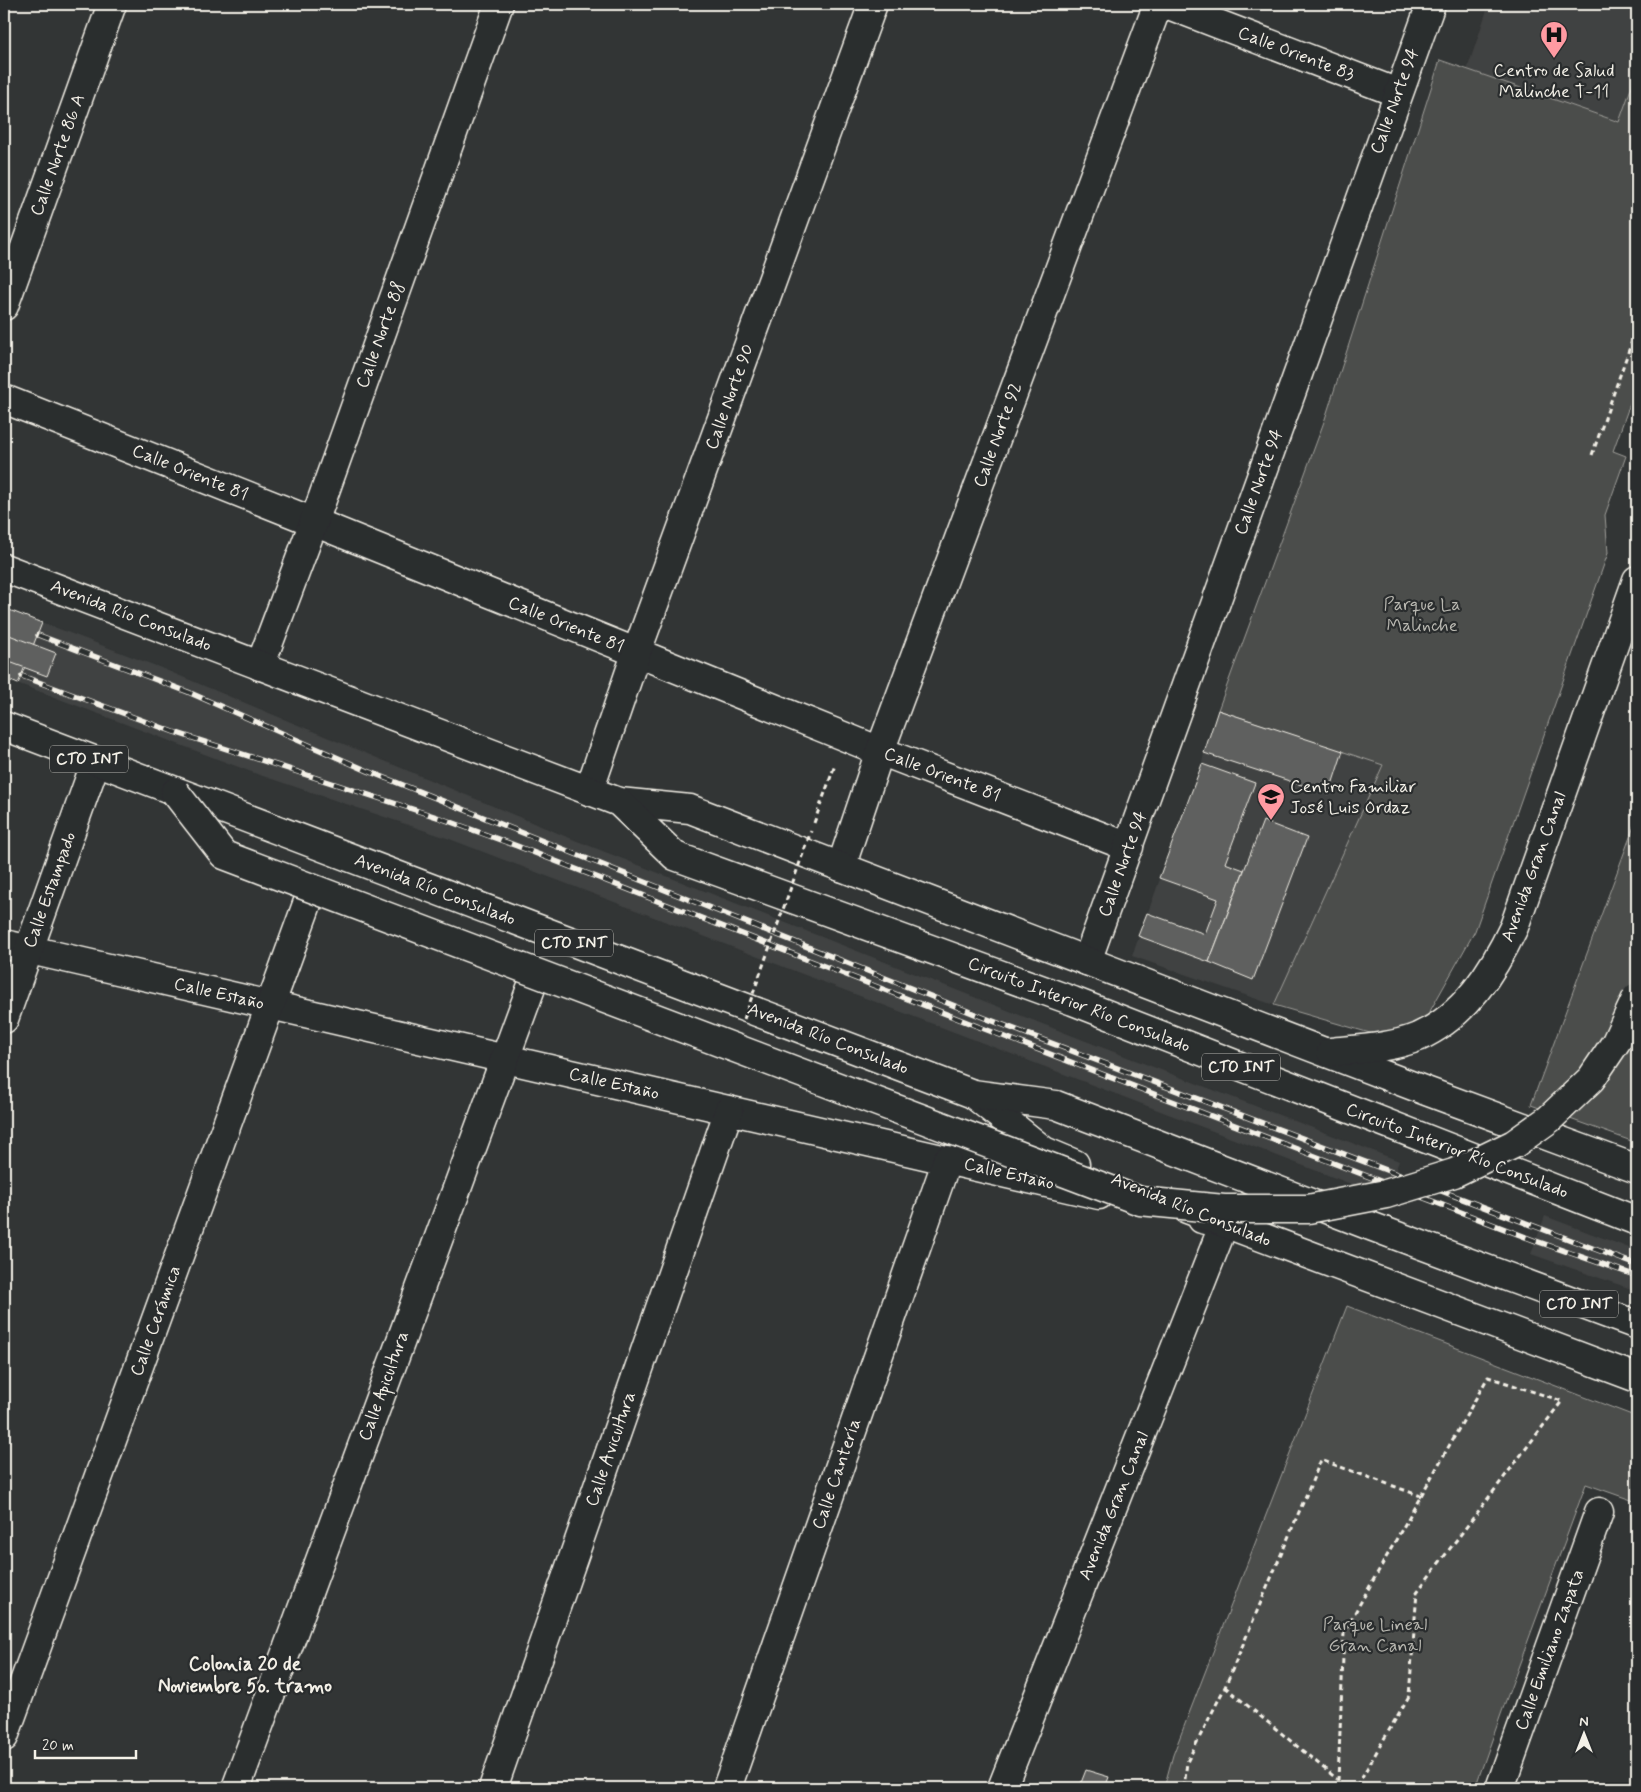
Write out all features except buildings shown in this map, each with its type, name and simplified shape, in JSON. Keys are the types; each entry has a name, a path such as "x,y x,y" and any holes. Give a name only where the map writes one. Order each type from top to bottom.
{"main road":[{"name":"Calle Norte 86 A","path":"4,306 112,4"},
{"name":"Calle Norte 88","path":"260,666 314,522 499,4"},
{"name":"Calle Norte 90","path":"589,791 636,654 873,4"},
{"name":"Calle Norte 92","path":"841,867 880,752 1158,4"},
{"name":"Calle Oriente 83","path":"1166,4 1398,93"},
{"name":"Calle Norte 94","path":"1087,961 1431,4"},
{"name":"Calle Oriente 81","path":"4,399 314,522 636,654 846,736 880,752 1129,847"},
{"name":"Avenida Río Consulado","path":"4,568 618,802 690,809 1426,1091 1637,1169"},
{"name":"Avenida Gran Canal","path":"1328,1053 1383,1046 1418,1037 1445,1022 1469,1001 1497,960 1514,927 1637,580"},
{"name":"Avenida Río Consulado","path":"4,726 972,1094 1044,1151 1224,1224 1637,1378"},
{"name":"Calle Estampado","path":"4,1019 16,947 96,762"},
{"path":"175,792 224,855 1140,1200 1224,1209 1308,1209 1386,1194 1454,1173 1514,1144 1556,1112 1591,1080 1616,1042 1637,997"},
{"name":"Circuito Interior Río Consulado","path":"618,802 675,856 1073,1001 1637,1221"},
{"name":"Calle Cerámica","path":"4,1737 307,904"},
{"name":"Calle Estaño","path":"16,947 1224,1224"},
{"name":"Calle Apicultura","path":"236,1788 532,985"},
{"name":"CTO INT","path":"972,1094 1056,1105 1637,1326"},
{"name":"Calle Avicultura","path":"493,1788 729,1110"},
{"name":"Calle Cantería","path":"727,1788 947,1160"},
{"name":"Avenida Gran Canal","path":"1002,1788 1224,1224"},
{"name":"Calle Emiliano Zapata","path":"1500,1788 1599,1512"}],"path":[{"path":"1592,455 1637,327"},
{"path":"817,814 846,736"},
{"path":"741,1027 811,831"},
{"path":"1332,1788 1338,1780 1344,1632 1488,1377 1562,1401 1417,1592 1409,1696 1359,1782 1358,1788"},
{"path":"1184,1788 1187,1762 1225,1687 1321,1460 1421,1496"},
{"path":"1225,1687 1338,1780"}],"shaded area":[{"name":"Centro de Salud Malinche T-11","path":"1489,4 1637,4 1637,72 1620,122 1467,70"},
{"path":"4,608 156,666 567,837 1101,1047 1399,1161 1385,1197 447,838 257,774 4,678"},
{"name":"Centro Familiar José Luis Ordaz","path":"1218,710 1383,765 1299,990 1274,1005 1132,956 1202,764"},
{"path":"1545,1216 1637,1251 1637,1291 1531,1254"}],"green space":[{"name":"Parque La Malinche","path":"1440,60 1619,122 1637,72 1637,384 1613,451 1626,456 1605,515 1608,553 1475,931 1411,1045 1274,1005 1383,765 1218,710 1325,419"},
{"path":"1637,818 1637,1143 1531,1105"},
{"name":"Parque Lineal Gran Canal","path":"1347,1306 1637,1417 1637,1502 1586,1484 1475,1788 1164,1788 1173,1755"}],"railway":[{"path":"38,635 188,692 368,771 985,1018 1637,1265"},
{"path":"22,676 174,732 440,818 517,846 982,1028 1536,1241 1637,1276"}],"place":[{"name":"Centro de Salud Malinche T-11","path":"1554,59"},
{"name":"Centro Familiar José Luis Ordaz","path":"1271,821"}],"district":[{"name":"Colonia 20 de Noviembre 5o. tramo","path":"245,1675"}]}
